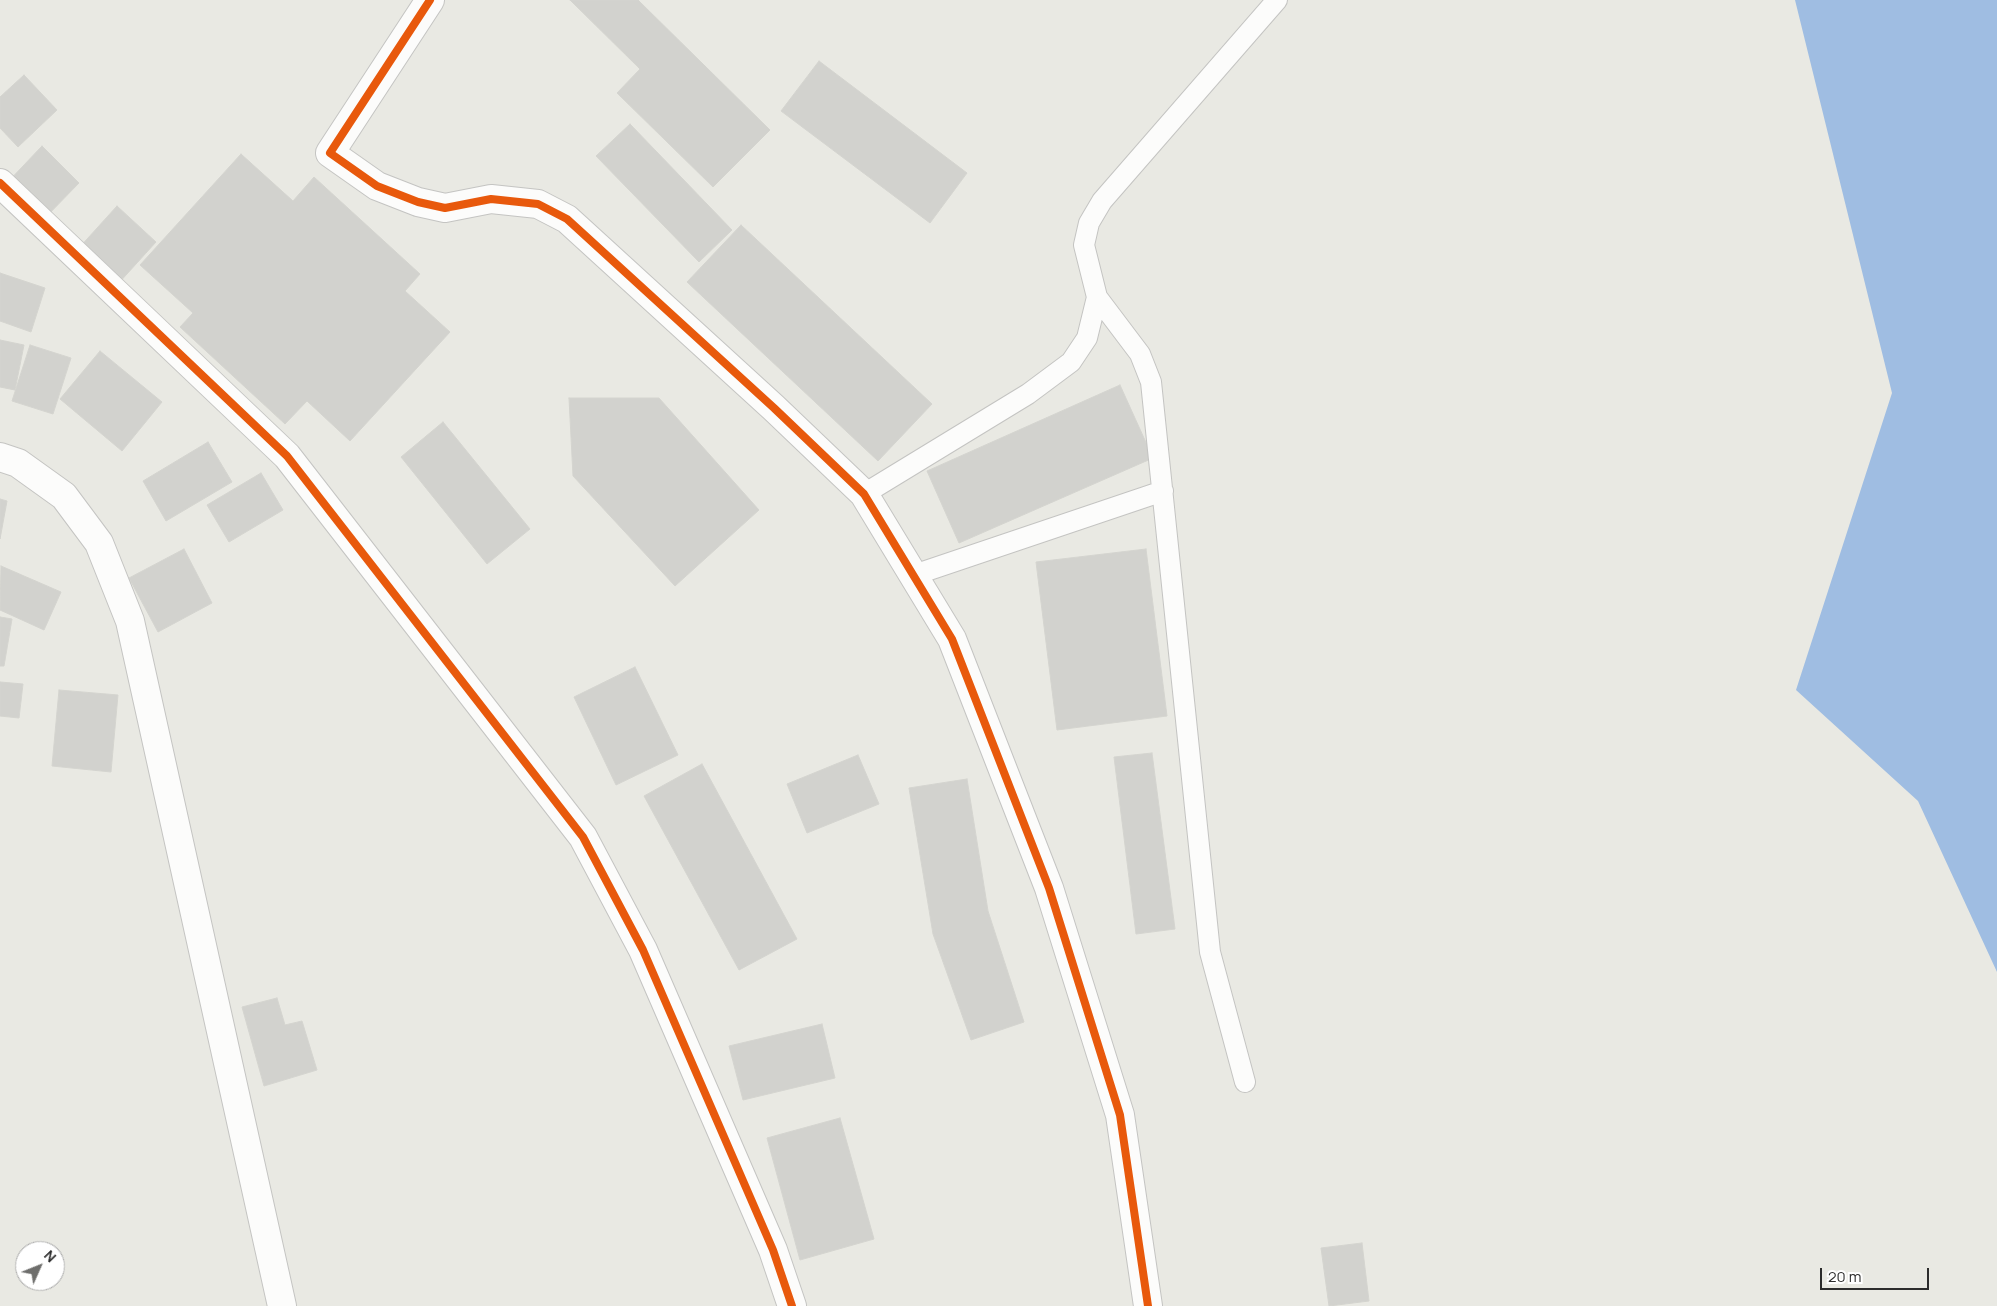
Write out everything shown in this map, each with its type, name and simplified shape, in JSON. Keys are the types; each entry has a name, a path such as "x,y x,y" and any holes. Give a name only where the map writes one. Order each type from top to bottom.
{"street":[{"path":"430,0 330,152 377,186 418,202 445,208 491,198 538,204 567,219 774,408 864,494 952,639 1049,888 1120,1115 1148,1306"},
{"path":"0,183 287,456 583,837 643,950 774,1250 792,1306"},
{"path":"0,457 18,463 64,496 99,543 130,621 282,1306"}],"lane":[{"path":"1245,1082 1210,952 1151,382 1140,354 1096,297 1084,245 1089,223 1102,201 1277,0"},
{"path":"864,494 1028,394 1071,362 1087,338 1096,297"},
{"path":"914,575 1163,491"}],"water":[{"path":"1795,0 1997,0 1997,972 1918,801 1796,690 1892,393"}],"building":[{"path":"570,0 638,0 770,130 713,187 617,93 640,69"},
{"path":"819,61 967,173 930,223 781,111"},
{"path":"24,75 57,110 18,147 0,128 0,97"},
{"path":"630,124 732,230 699,262 596,156"},
{"path":"42,146 79,183 42,221 5,185"},
{"path":"241,154 293,201 314,177 420,274 405,291 450,332 350,441 307,401 285,424 180,327 193,313 140,265"},
{"path":"117,206 156,242 117,285 78,249"},
{"path":"741,225 932,404 878,461 687,282"},
{"path":"0,273 45,288 31,332 0,321"},
{"path":"0,340 24,345 15,390 0,387"},
{"path":"30,345 71,358 53,414 12,401"},
{"path":"100,351 162,402 122,451 60,399"},
{"path":"1120,385 1153,458 959,543 927,471"},
{"path":"569,398 659,398 759,510 675,586 573,476"},
{"path":"443,422 530,529 487,564 401,457"},
{"path":"208,442 232,482 166,521 143,481"},
{"path":"261,473 283,510 229,542 207,505"},
{"path":"0,499 7,501 0,539"},
{"path":"184,549 212,603 158,632 129,578"},
{"path":"1146,549 1167,716 1057,730 1036,562"},
{"path":"1,566 61,592 44,630 0,610"},
{"path":"0,617 12,619 4,666 0,666"},
{"path":"635,667 678,755 616,785 574,697"},
{"path":"0,682 23,684 19,718 0,716"},
{"path":"59,690 118,695 111,772 52,766"},
{"path":"1152,753 1175,929 1136,934 1114,757"},
{"path":"858,755 879,804 807,833 787,784"},
{"path":"702,764 797,939 739,970 644,796"},
{"path":"967,779 988,911 1024,1022 971,1040 933,934 909,788"},
{"path":"277,998 285,1025 302,1021 317,1070 264,1086 242,1007"},
{"path":"822,1024 835,1078 743,1100 729,1046"},
{"path":"840,1118 874,1239 800,1260 767,1138"},
{"path":"1362,1243 1369,1301 1329,1306 1321,1248"}],"cycle path":[{"path":"430,0 330,153 377,186 418,202 445,208 491,199 538,204 567,219 774,408 864,494 952,639 1049,888 1120,1115 1148,1306"},
{"path":"0,183 287,456 583,837 643,950 773,1250 792,1306"}]}
